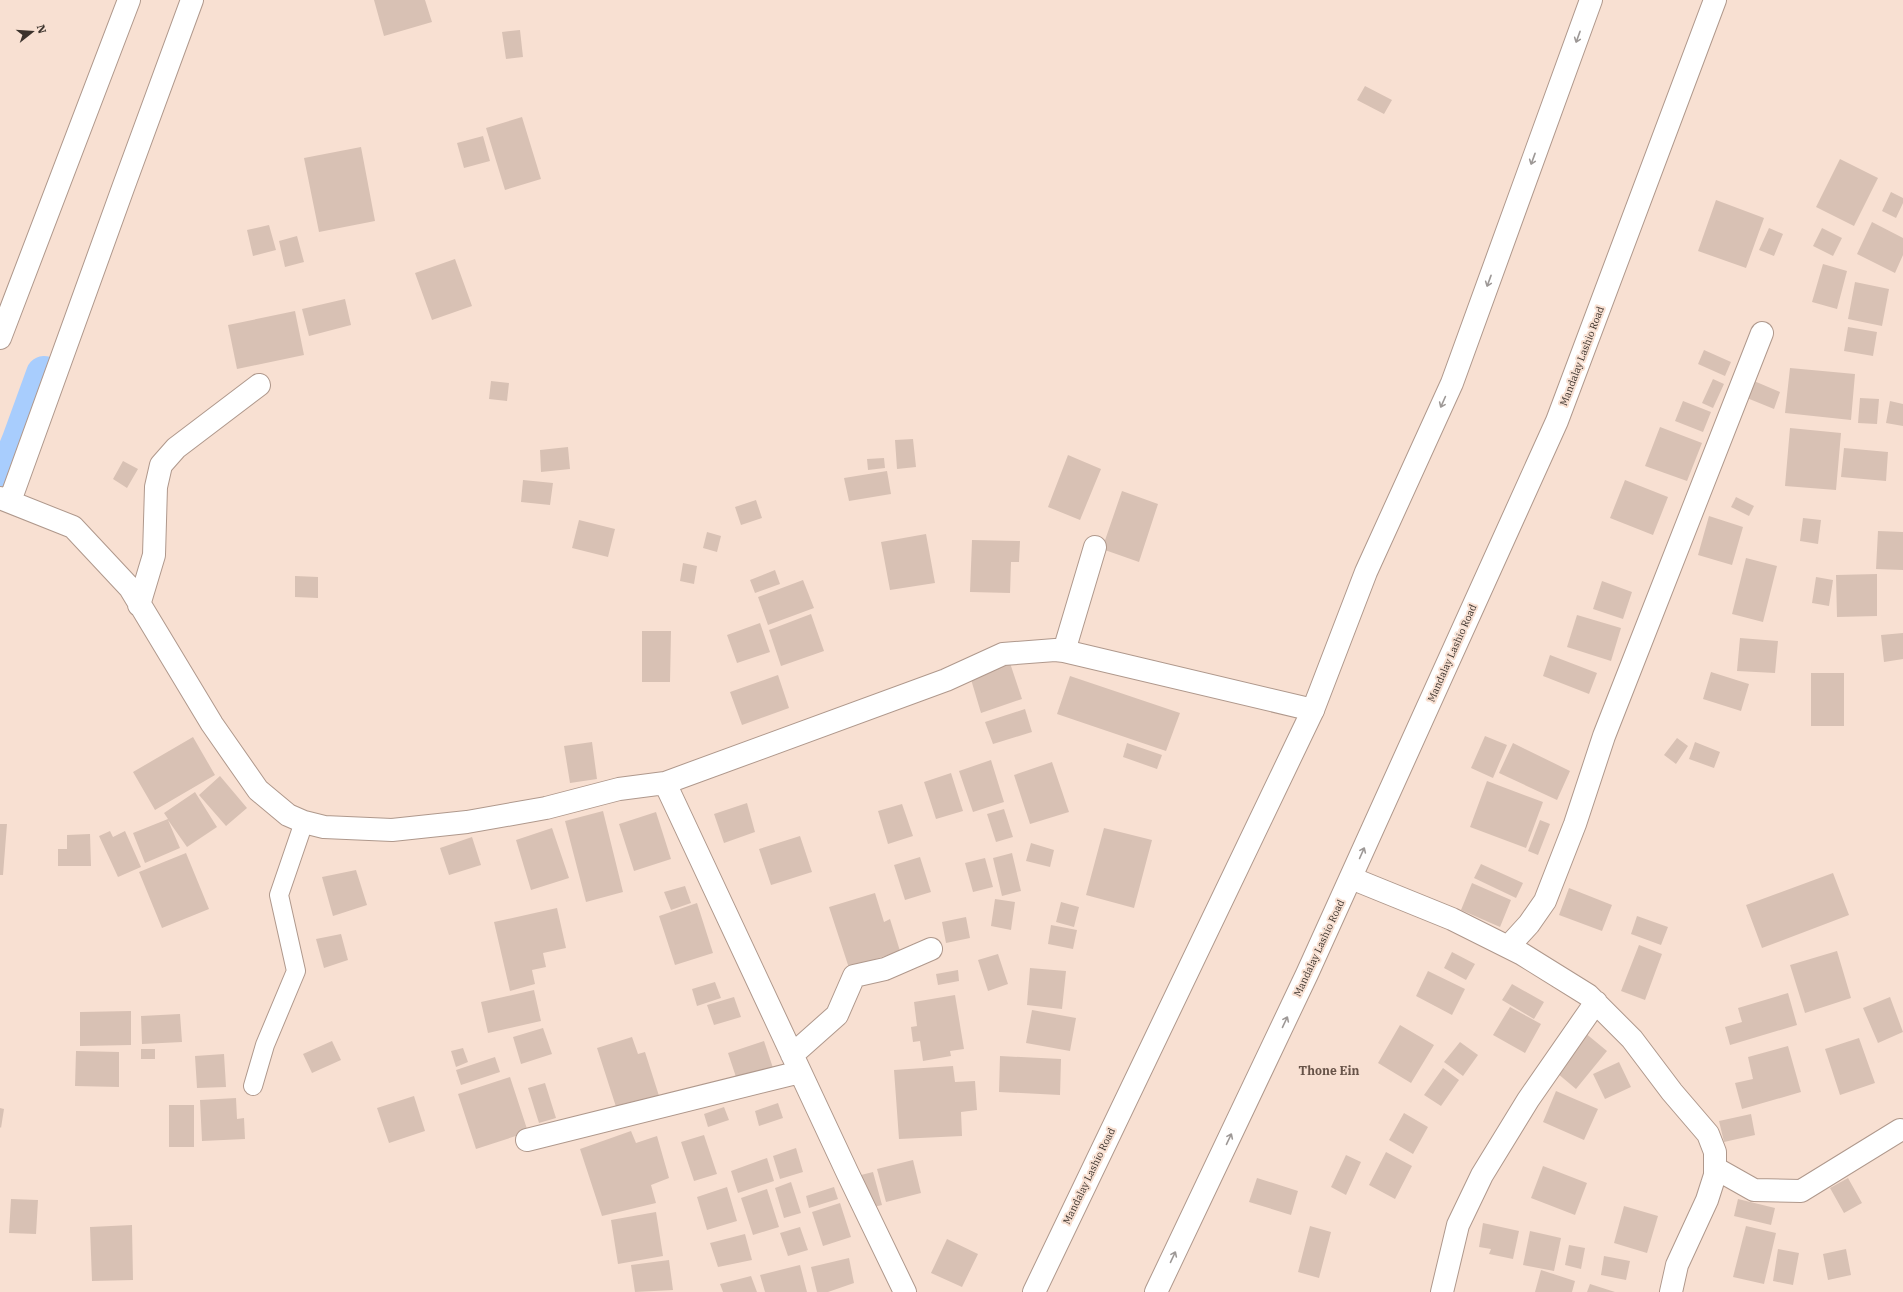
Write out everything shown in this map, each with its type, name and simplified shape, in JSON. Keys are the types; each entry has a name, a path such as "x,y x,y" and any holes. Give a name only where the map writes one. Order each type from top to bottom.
{"main road":[{"path":"0,338 130,0"},
{"path":"192,0 123,188 5,500 73,527 130,588 212,724 258,790 288,815 324,828 392,830 467,822 546,808 619,789 665,783 946,680 1003,654 1055,650 1064,651 1313,710"},
{"name":"Mandalay Lashio Road","path":"1034,1292 1313,710 1366,572 1452,383 1591,0"},
{"name":"Mandalay Lashio Road","path":"1156,1292 1304,981 1557,421 1716,0"},
{"path":"1508,947 1529,924 1545,901 1575,824 1604,736 1762,333"},
{"path":"139,605 154,555 156,487 162,465 176,448 259,385"},
{"path":"1064,651 1095,547"},
{"path":"665,783 796,1064 905,1292"},
{"path":"1351,878 1452,919 1508,947 1588,995 1632,1039 1672,1092 1708,1134 1714,1152 1714,1176 1707,1200 1677,1265 1671,1292"},
{"path":"527,1140 796,1064 837,1015 854,976 886,969 931,949"},
{"path":"1442,1292 1458,1225 1482,1175 1528,1100 1596,1002"},
{"path":"1715,1168 1754,1190 1802,1191 1900,1130"}],"lane":[{"path":"253,1086 265,1045 296,970 279,895 304,822"}],"building":[{"path":"374,0 425,0 432,22 384,36"},
{"path":"520,30 523,57 506,59 502,32"},
{"path":"1365,86 1392,100 1384,114 1357,100"},
{"path":"522,117 541,179 505,190 486,128"},
{"path":"483,136 490,161 464,168 457,143"},
{"path":"361,147 375,221 319,232 304,158"},
{"path":"1840,159 1878,178 1854,226 1816,207"},
{"path":"1891,192 1903,198 1903,203 1896,218 1882,211"},
{"path":"1716,200 1764,218 1746,268 1698,251"},
{"path":"1872,222 1903,238 1903,255 1895,273 1857,254"},
{"path":"269,225 276,250 253,256 247,230"},
{"path":"1769,228 1783,234 1774,256 1759,250"},
{"path":"1822,228 1842,238 1833,256 1813,246"},
{"path":"297,236 304,262 285,267 279,241"},
{"path":"455,259 472,306 432,320 415,273"},
{"path":"1823,264 1847,271 1837,309 1812,302"},
{"path":"1855,282 1889,289 1882,326 1848,319"},
{"path":"345,299 351,325 309,336 302,309"},
{"path":"295,311 304,355 237,369 228,325"},
{"path":"1848,327 1877,332 1873,356 1844,351"},
{"path":"1704,350 1731,362 1725,376 1698,364"},
{"path":"1790,368 1855,374 1851,420 1785,413"},
{"path":"1713,379 1724,384 1713,408 1702,403"},
{"path":"491,381 509,383 507,401 489,399"},
{"path":"1754,381 1780,392 1774,409 1747,398"},
{"path":"1860,398 1879,399 1877,424 1858,423"},
{"path":"1683,401 1711,412 1703,432 1675,421"},
{"path":"1890,401 1903,404 1903,426 1886,423"},
{"path":"1660,427 1702,443 1687,481 1645,466"},
{"path":"1790,428 1841,433 1836,490 1785,486"},
{"path":"913,439 916,467 897,469 895,440"},
{"path":"568,447 570,469 541,472 540,450"},
{"path":"1844,448 1888,452 1886,481 1841,477"},
{"path":"1068,455 1101,469 1080,520 1048,507"},
{"path":"884,458 885,468 868,470 867,459"},
{"path":"123,461 138,469 127,488 113,479"},
{"path":"887,471 891,494 849,501 844,478"},
{"path":"523,480 553,483 550,505 521,502"},
{"path":"1625,480 1668,497 1653,535 1610,518"},
{"path":"1122,491 1158,504 1139,562 1102,549"},
{"path":"1736,497 1754,506 1749,516 1731,507"},
{"path":"756,500 762,518 741,525 735,507"},
{"path":"1709,516 1743,527 1732,565 1698,555"},
{"path":"1803,518 1821,520 1818,544 1800,541"},
{"path":"579,520 615,529 608,557 572,548"},
{"path":"1878,531 1903,532 1903,570 1876,569"},
{"path":"707,532 721,536 717,552 703,548"},
{"path":"926,534 935,583 890,590 881,542"},
{"path":"972,540 1020,541 1019,562 1011,562 1010,593 970,592"},
{"path":"1746,558 1777,566 1763,622 1732,614"},
{"path":"683,563 697,566 694,584 680,581"},
{"path":"775,570 780,584 755,593 750,580"},
{"path":"1877,574 1877,616 1837,617 1836,575"},
{"path":"295,576 318,577 318,598 295,597"},
{"path":"1816,577 1833,580 1829,606 1812,603"},
{"path":"803,580 814,608 768,625 758,597"},
{"path":"1602,581 1632,592 1623,619 1593,609"},
{"path":"811,614 824,651 781,666 769,630"},
{"path":"1577,615 1621,628 1611,661 1567,647"},
{"path":"760,623 770,652 737,663 727,635"},
{"path":"642,631 671,631 670,682 642,682"},
{"path":"1903,633 1903,659 1884,662 1881,635"},
{"path":"1740,638 1778,641 1775,673 1737,671"},
{"path":"1550,655 1597,673 1589,694 1543,676"},
{"path":"1010,663 1022,699 981,713 970,676"},
{"path":"1711,672 1749,684 1741,711 1703,699"},
{"path":"1811,673 1844,673 1844,726 1811,726"},
{"path":"778,675 789,708 742,725 730,692"},
{"path":"1070,676 1180,713 1166,751 1057,714"},
{"path":"1025,709 1032,732 993,744 985,722"},
{"path":"1485,736 1507,745 1493,778 1471,768"},
{"path":"193,737 215,775 155,810 133,772"},
{"path":"1677,738 1688,746 1676,764 1664,755"},
{"path":"592,742 597,779 570,783 564,746"},
{"path":"1695,742 1720,752 1714,768 1689,759"},
{"path":"1127,743 1162,755 1157,769 1123,757"},
{"path":"1513,743 1570,771 1557,800 1499,773"},
{"path":"991,760 1004,802 973,812 959,771"},
{"path":"1052,762 1069,812 1030,824 1014,775"},
{"path":"951,773 963,811 936,819 924,782"},
{"path":"220,776 247,808 226,826 199,795"},
{"path":"1487,781 1543,802 1526,848 1470,827"},
{"path":"195,792 217,827 187,847 168,820 180,848 145,863 133,833 168,819 164,813"},
{"path":"747,803 755,832 724,843 714,814"},
{"path":"902,804 913,836 888,844 878,811"},
{"path":"1004,809 1013,837 996,842 987,814"},
{"path":"603,811 623,892 586,902 565,821"},
{"path":"656,812 671,859 634,871 619,824"},
{"path":"1540,820 1550,824 1538,855 1528,851"},
{"path":"0,824 7,824 3,875 0,875"},
{"path":"552,828 569,878 531,890 516,840"},
{"path":"1104,828 1152,840 1134,908 1086,895"},
{"path":"110,831 113,837 125,831 141,867 118,877 99,836"},
{"path":"90,834 91,866 58,866 58,849 67,849 67,835"},
{"path":"800,836 812,872 771,885 759,849"},
{"path":"472,837 481,865 449,875 440,848"},
{"path":"1031,843 1054,850 1050,867 1026,861"},
{"path":"186,853 209,909 162,928 139,872"},
{"path":"1012,853 1021,891 1002,896 993,858"},
{"path":"920,857 931,892 905,900 894,865"},
{"path":"985,858 993,887 973,892 965,863"},
{"path":"1481,864 1523,883 1516,898 1474,878"},
{"path":"356,870 367,905 333,916 322,877"},
{"path":"1833,873 1849,915 1762,948 1746,905"},
{"path":"1472,883 1511,900 1500,927 1461,910"},
{"path":"685,886 691,903 671,910 664,892"},
{"path":"1569,888 1612,905 1602,931 1559,915"},
{"path":"875,893 884,922 890,919 900,951 849,968 829,907"},
{"path":"995,899 1015,902 1011,930 991,926"},
{"path":"1061,902 1079,907 1074,927 1056,922"},
{"path":"697,903 713,953 675,965 659,916"},
{"path":"557,908 566,948 543,953 546,967 532,970 535,984 510,991 494,922"},
{"path":"1637,916 1668,927 1661,945 1631,934"},
{"path":"966,917 970,938 946,943 942,922"},
{"path":"1051,925 1077,930 1073,949 1048,944"},
{"path":"341,934 348,960 324,968 316,939"},
{"path":"1639,945 1662,954 1645,1000 1621,991"},
{"path":"1837,951 1851,998 1805,1013 1790,965"},
{"path":"1452,952 1475,964 1466,980 1444,968"},
{"path":"998,954 1008,984 988,991 978,960"},
{"path":"1030,968 1066,971 1062,1009 1027,1005"},
{"path":"958,970 959,981 938,985 936,974"},
{"path":"1428,971 1465,989 1452,1015 1416,996"},
{"path":"715,982 721,998 697,1006 692,989"},
{"path":"1512,984 1544,1002 1534,1019 1502,1000"},
{"path":"534,990 541,1021 488,1033 481,1002"},
{"path":"1788,993 1797,1025 1730,1045 1725,1027 1742,1022 1738,1008"},
{"path":"955,995 964,1049 950,1051 951,1056 923,1061 920,1041 913,1042 911,1027 917,1026 914,1002"},
{"path":"734,997 741,1017 714,1025 707,1005"},
{"path":"1890,997 1903,1032 1878,1043 1863,1008"},
{"path":"1510,1007 1541,1024 1525,1053 1493,1035"},
{"path":"1032,1010 1076,1018 1070,1051 1026,1043"},
{"path":"131,1011 131,1045 80,1046 80,1012"},
{"path":"180,1014 182,1042 142,1044 141,1016"},
{"path":"1400,1025 1434,1045 1411,1083 1378,1063"},
{"path":"543,1028 552,1054 521,1064 513,1037"},
{"path":"1584,1032 1607,1051 1576,1089 1557,1073"},
{"path":"632,1037 638,1054 645,1052 660,1099 618,1113 597,1048"},
{"path":"1859,1038 1875,1083 1840,1095 1825,1049"},
{"path":"332,1041 341,1060 312,1073 303,1054"},
{"path":"764,1041 773,1068 737,1080 728,1053"},
{"path":"1460,1042 1478,1055 1463,1076 1444,1062"},
{"path":"1788,1046 1801,1092 1742,1109 1735,1083 1753,1079 1748,1057"},
{"path":"463,1048 468,1062 456,1067 451,1051"},
{"path":"141,1049 155,1049 155,1059 141,1059"},
{"path":"76,1051 119,1052 119,1087 75,1086"},
{"path":"224,1054 226,1087 197,1088 195,1056"},
{"path":"1000,1056 1061,1059 1060,1095 999,1092"},
{"path":"495,1057 500,1072 461,1085 456,1070"},
{"path":"1619,1062 1631,1087 1605,1099 1593,1074"},
{"path":"953,1066 955,1082 975,1081 977,1110 961,1112 962,1136 899,1139 894,1070"},
{"path":"1443,1068 1459,1080 1441,1106 1424,1095"},
{"path":"510,1077 528,1132 476,1149 458,1094"},
{"path":"545,1083 556,1118 539,1123 528,1088"},
{"path":"1556,1091 1598,1109 1584,1140 1543,1122"},
{"path":"414,1096 425,1131 389,1143 377,1108"},
{"path":"236,1098 237,1119 244,1118 245,1139 202,1141 200,1100"},
{"path":"778,1103 783,1118 759,1126 755,1111"},
{"path":"169,1105 194,1105 194,1147 169,1147"},
{"path":"724,1107 729,1120 708,1127 704,1114"},
{"path":"0,1108 4,1109 1,1128 0,1127"},
{"path":"1404,1113 1428,1127 1413,1154 1389,1140"},
{"path":"1751,1114 1755,1135 1724,1142 1719,1121"},
{"path":"631,1131 636,1143 657,1136 669,1178 651,1185 656,1203 602,1216 580,1149"},
{"path":"704,1135 717,1174 694,1181 681,1142"},
{"path":"796,1148 803,1172 780,1179 773,1156"},
{"path":"1386,1152 1412,1166 1395,1199 1369,1185"},
{"path":"1346,1155 1361,1162 1346,1195 1331,1187"},
{"path":"767,1158 774,1181 738,1193 731,1171"},
{"path":"913,1160 921,1193 886,1202 877,1169"},
{"path":"1543,1166 1587,1183 1575,1215 1531,1198"},
{"path":"873,1172 882,1205 869,1208 861,1175"},
{"path":"1257,1178 1298,1191 1291,1215 1249,1202"},
{"path":"1848,1178 1862,1203 1844,1213 1830,1188"},
{"path":"791,1182 801,1213 784,1218 775,1188"},
{"path":"727,1187 737,1221 707,1230 697,1197"},
{"path":"834,1187 838,1199 809,1208 806,1196"},
{"path":"767,1189 779,1227 753,1235 741,1198"},
{"path":"11,1199 38,1200 36,1234 9,1233"},
{"path":"1738,1199 1775,1208 1771,1225 1734,1216"},
{"path":"840,1203 851,1237 823,1246 812,1212"},
{"path":"1624,1206 1658,1216 1647,1253 1614,1243"},
{"path":"656,1212 663,1256 618,1264 611,1220"},
{"path":"1483,1223 1519,1231 1513,1259 1489,1254 1491,1249 1479,1247"},
{"path":"132,1225 133,1280 92,1281 90,1227"},
{"path":"1310,1226 1331,1232 1319,1278 1298,1272"},
{"path":"1746,1226 1776,1233 1764,1284 1733,1277"},
{"path":"800,1227 808,1250 788,1256 780,1233"},
{"path":"1530,1231 1561,1238 1554,1271 1523,1265"},
{"path":"745,1234 752,1260 718,1267 710,1243"},
{"path":"947,1239 978,1254 962,1287 931,1273"},
{"path":"1569,1245 1585,1248 1581,1269 1565,1265"},
{"path":"1778,1249 1799,1253 1793,1285 1773,1281"},
{"path":"1846,1249 1851,1275 1828,1280 1823,1254"},
{"path":"1604,1256 1630,1261 1626,1280 1601,1275"},
{"path":"849,1258 854,1283 828,1292 817,1292 811,1267"},
{"path":"669,1260 673,1290 635,1292 631,1265"},
{"path":"800,1265 807,1292 765,1292 760,1275"},
{"path":"1541,1270 1575,1281 1572,1292 1535,1292"},
{"path":"751,1276 757,1292 723,1292 720,1284"},
{"path":"1590,1284 1615,1292 1587,1292"}],"waterway":[{"path":"0,488 20,440 44,374"}],"district":[{"name":"Thone Ein","path":"1329,1070"}]}
